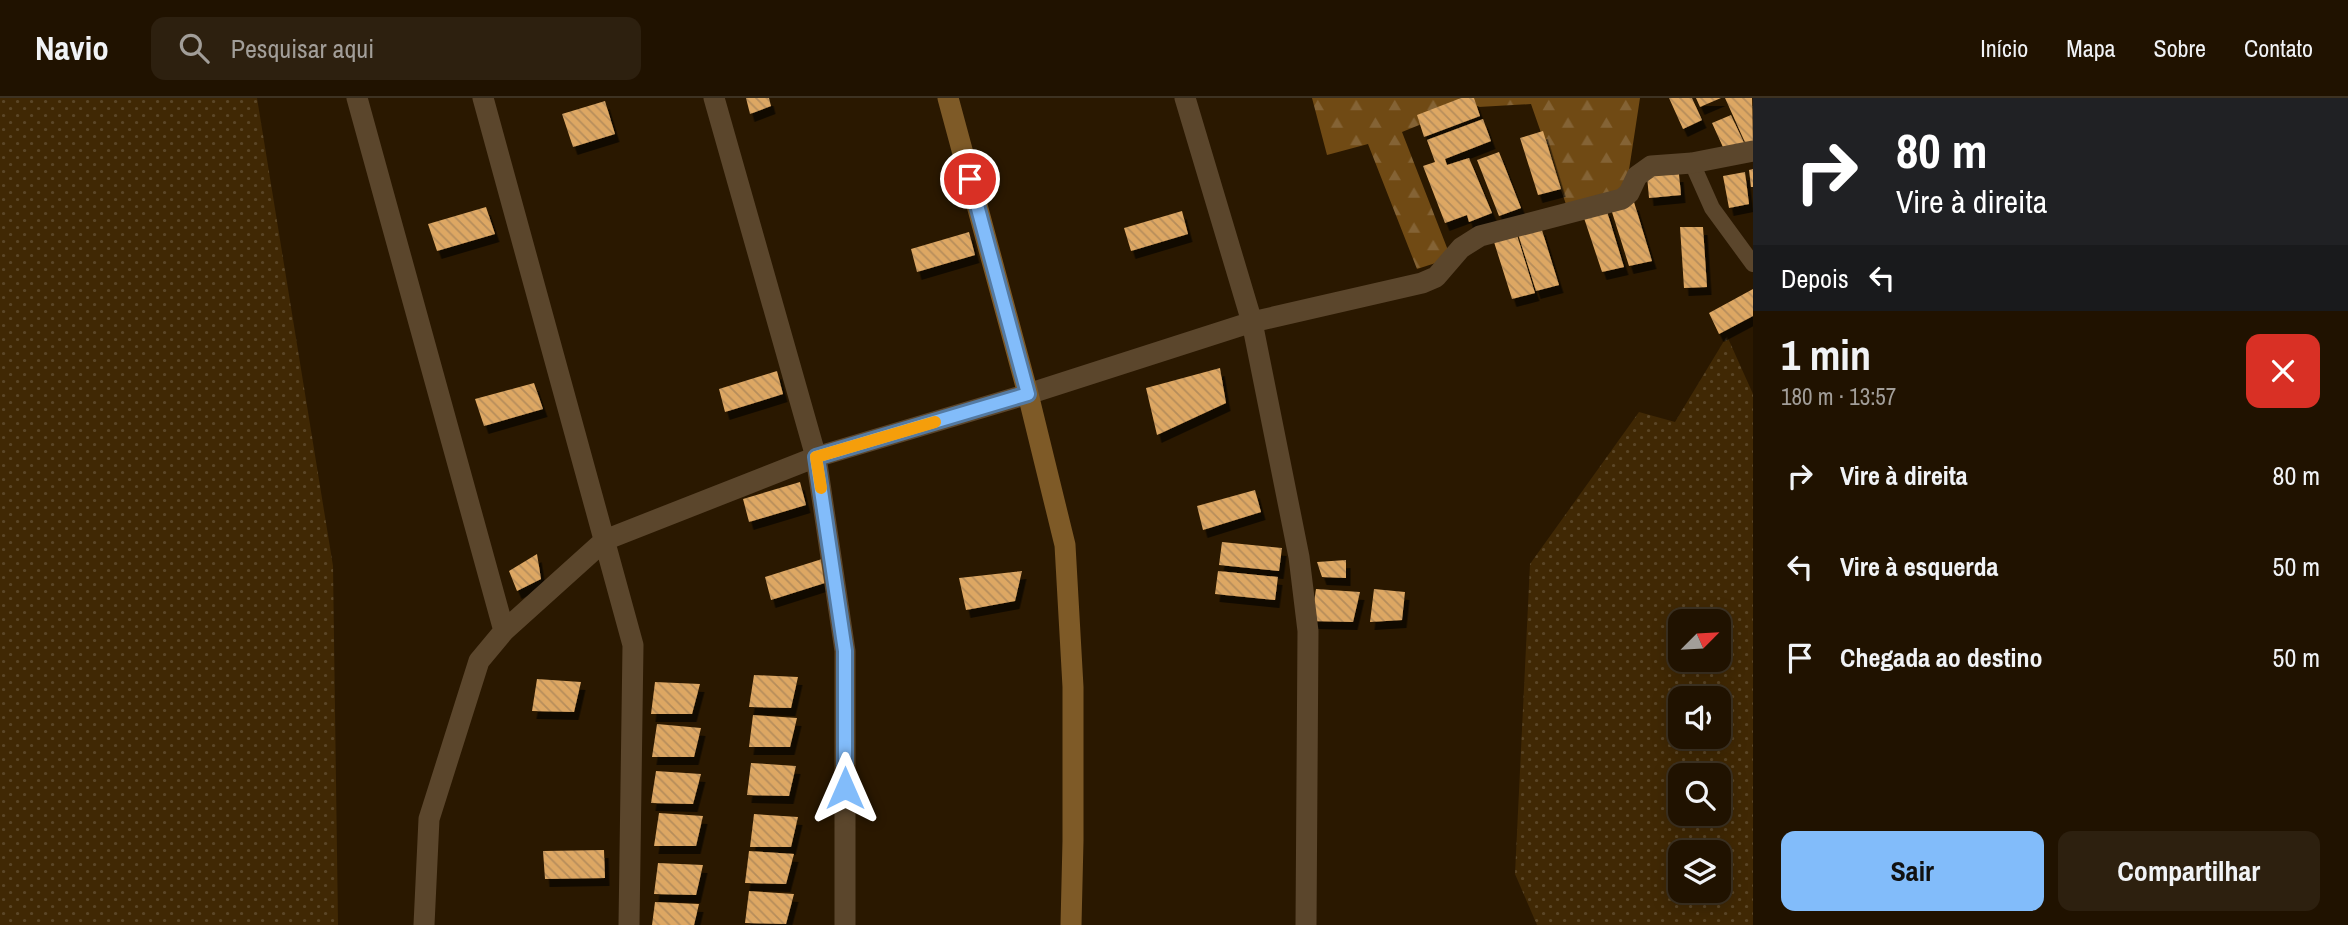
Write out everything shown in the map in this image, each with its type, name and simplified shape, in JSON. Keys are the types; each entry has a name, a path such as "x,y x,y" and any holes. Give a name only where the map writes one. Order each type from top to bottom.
{"street":[{"path":"357,98 504,631"},
{"path":"483,98 633,645 629,925"},
{"path":"714,98 816,457 845,651 845,925"},
{"path":"948,98 1028,394 1065,545 1073,687 1071,925"},
{"path":"1185,98 1252,323 1299,557 1308,631 1306,925"},
{"path":"424,925 429,819 479,661 504,631 605,540 816,457 1252,323 1422,283 1436,276 1461,248 1480,236 1622,199 1629,193 1637,176 1651,166 1692,163 1753,151"}],"lane":[{"path":"1692,163 1712,208 1753,264"}],"shaded area":[{"path":"0,98 257,98 333,566 338,925 0,925"},
{"path":"1727,336 1753,394 1753,925 1537,925 1515,874 1530,564 1639,412 1675,422"}],"green space":[{"path":"1312,98 1640,98 1625,196 1568,210 1531,104 1461,108 1402,132 1451,258 1417,269 1368,144 1327,155"}],"building":[{"path":"746,98 769,98 771,106 750,114"},
{"path":"1461,98 1474,98 1480,116 1424,137 1417,115"},
{"path":"1669,98 1692,98 1702,120 1683,129"},
{"path":"1696,98 1721,98 1700,107"},
{"path":"1725,98 1752,98 1753,147 1748,149"},
{"path":"605,101 615,134 573,147 562,114"},
{"path":"1731,115 1746,147 1727,156 1712,123"},
{"path":"1483,119 1491,141 1445,159 1447,165 1469,158 1492,213 1469,222 1467,215 1445,223 1423,166 1435,162 1427,140"},
{"path":"1543,131 1561,189 1538,195 1520,138"},
{"path":"1499,152 1521,208 1499,216 1477,160"},
{"path":"1753,169 1753,187 1751,187 1749,170"},
{"path":"1745,172 1749,204 1729,208 1723,176"},
{"path":"1679,174 1681,195 1649,198 1647,176"},
{"path":"1634,202 1652,261 1629,266 1611,209"},
{"path":"486,207 495,234 437,251 428,224"},
{"path":"1606,208 1624,267 1602,272 1583,215"},
{"path":"1182,211 1188,234 1131,251 1124,228"},
{"path":"1541,227 1559,285 1536,291 1518,234"},
{"path":"1680,227 1703,227 1707,287 1684,288"},
{"path":"969,232 975,255 917,272 911,249"},
{"path":"1517,235 1535,293 1512,299 1494,242"},
{"path":"1753,289 1753,316 1719,334 1709,313"},
{"path":"1220,368 1226,403 1157,435 1146,388"},
{"path":"777,371 783,394 725,412 719,389"},
{"path":"534,383 543,409 484,426 475,399"},
{"path":"800,482 806,505 749,522 743,499"},
{"path":"1255,490 1261,512 1203,530 1197,506"},
{"path":"1222,542 1282,548 1279,571 1219,565"},
{"path":"537,554 541,579 517,591 509,571"},
{"path":"822,559 828,582 771,600 765,577"},
{"path":"1346,560 1346,578 1322,577 1317,562"},
{"path":"1022,571 1015,601 966,610 959,578"},
{"path":"1218,571 1278,577 1275,600 1215,594"},
{"path":"1316,589 1360,592 1353,622 1311,621"},
{"path":"1374,589 1405,592 1402,620 1370,622"},
{"path":"754,675 798,677 791,708 749,707"},
{"path":"537,679 581,682 574,712 532,711"},
{"path":"655,682 700,684 692,714 651,714"},
{"path":"753,715 797,718 790,747 749,747"},
{"path":"657,724 701,728 694,757 652,757"},
{"path":"751,763 796,766 789,796 747,795"},
{"path":"656,771 701,774 693,804 651,803"},
{"path":"659,813 703,816 696,846 654,846"},
{"path":"754,814 798,817 791,847 750,847"},
{"path":"604,850 605,878 545,879 543,851"},
{"path":"749,851 794,854 786,884 745,883"},
{"path":"658,863 703,865 696,895 654,894"},
{"path":"749,891 794,894 786,924 745,923"},
{"path":"655,902 699,904 694,925 652,925"}],"slow traffic":[{"path":"821,488 816,457 935,422"}],"route":[{"path":"845,788 845,651 816,457 1028,394 970,179"}]}
